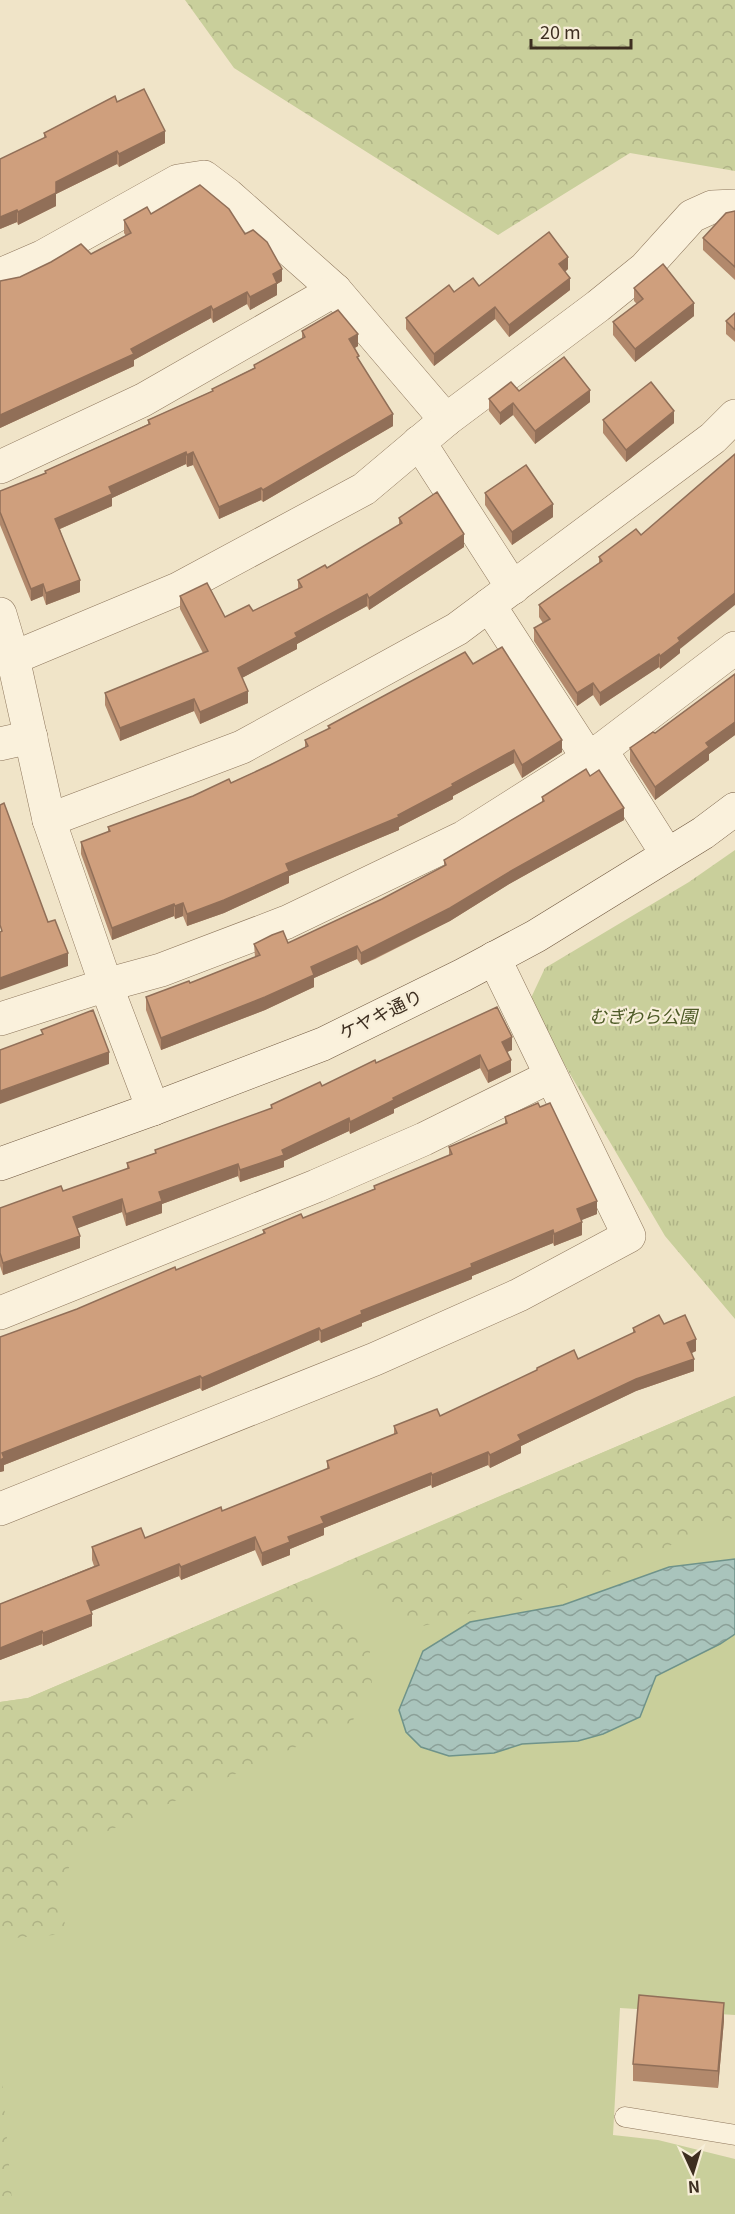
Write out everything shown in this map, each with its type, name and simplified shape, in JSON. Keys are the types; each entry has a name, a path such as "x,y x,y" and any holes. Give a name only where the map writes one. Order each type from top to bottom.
{"street":[{"path":"0,276 42,257 178,182 204,177 228,195 335,290 446,420"},
{"path":"13,658 178,589 364,489 446,420 645,268 692,216 712,207 735,206"},
{"path":"0,467 143,400 335,290"},
{"path":"49,820 242,747 457,629 713,438 735,416"},
{"path":"419,442 501,596 595,754 667,854"},
{"path":"0,614 13,658 16,741 49,820 106,985 153,1109"},
{"path":"0,1019 161,970 287,922 464,837 595,754 735,648"},
{"name":"ケヤキ通り","path":"0,1164 323,1044 536,936 703,833 735,809"},
{"path":"0,1509 375,1359 519,1295 629,1236 494,958"},
{"path":"0,1313 316,1186 424,1139 551,1076"}],"lane":[{"path":"625,2117 735,2135"}],"green space":[{"path":"185,0 735,0 735,171 630,153 498,235 234,68"},
{"name":"むぎわら公園","path":"735,850 735,1319 665,1236 556,1050 530,1000 545,968 689,882"},
{"path":"735,1396 735,2015 620,2008 613,2135 658,2140 735,2159 735,2214 0,2214 0,1702 28,1698"},
{"path":"735,1396 735,1517 582,1584 408,1630 343,1563"},
{"path":"306,1579 369,1637 372,1686 352,1722 81,1843 58,1890 67,1934 0,1939 0,1702 28,1698"},
{"path":"0,2053 13,2214 0,2214"}],"water":[{"path":"735,1559 735,1634 656,1676 640,1717 603,1734 578,1741 522,1744 494,1753 449,1756 421,1747 406,1732 399,1710 423,1651 470,1622 563,1605 669,1567"}],"building":[{"path":"144,89 165,131 119,154 117,151 56,182 56,193 18,212 17,210 0,217 0,159 46,137 44,133 115,96 117,102"},
{"path":"200,185 229,209 245,234 253,230 267,242 282,269 273,274 277,283 250,297 247,292 213,310 211,306 131,349 134,354 0,415 0,281 20,277 81,244 91,254 131,233 124,220 147,207 151,214"},
{"path":"735,211 735,267 703,238 726,213"},
{"path":"549,232 568,257 559,264 570,278 509,325 495,307 434,354 406,318 449,285 454,292 473,278 479,286"},
{"path":"663,264 694,303 635,349 613,322 643,299 634,288"},
{"path":"338,310 358,334 349,339 359,356 357,357 393,414 263,490 261,488 219,507 193,452 187,455 186,452 109,487 112,494 55,519 80,580 46,593 43,584 31,589 0,512 0,491 46,473 45,471 150,424 148,420 213,391 212,389 255,368 254,365 305,337 302,331"},
{"path":"735,313 735,330 726,321"},
{"path":"564,357 590,390 535,431 513,403 500,413 489,399 511,382 519,391"},
{"path":"651,382 674,411 626,450 603,420"},
{"path":"735,454 735,593 678,638 680,641 660,656 659,654 600,693 593,683 577,693 534,628 550,619 539,605 602,561 599,557 636,529 641,535"},
{"path":"526,465 553,504 512,532 485,493"},
{"path":"437,492 464,534 369,598 367,594 295,633 297,637 238,668 248,691 200,712 194,699 120,728 105,693 208,651 180,596 207,583 225,617 249,605 253,611 302,587 298,580 325,565 327,568 402,523 399,518"},
{"path":"502,647 562,740 522,765 514,750 398,815 399,817 286,864 289,871 224,900 187,914 183,903 175,906 174,904 112,928 81,842 110,831 108,827 193,796 229,779 231,783 270,765 308,746 305,740 330,728 328,726 465,652 473,664"},
{"path":"735,674 735,722 706,743 709,747 655,787 630,748 653,732 655,733"},
{"path":"586,769 590,776 599,770 624,808 450,908 361,953 357,946 311,967 314,975 161,1038 146,997 189,981 190,983 260,955 254,944 272,935 283,931 288,943 382,899 446,865 444,860 544,801 542,797"},
{"path":"4,803 48,922 55,920 68,953 0,978 0,932 2,931 0,925 0,805"},
{"path":"497,1007 512,1037 502,1042 511,1060 488,1071 480,1055 350,1122 349,1118 282,1150 284,1155 240,1170 238,1164 159,1192 162,1201 126,1214 122,1199 73,1217 80,1236 3,1263 0,1253 0,1208 61,1186 63,1191 129,1168 127,1163 156,1153 155,1150 272,1108 271,1105 320,1082 322,1086 375,1060 376,1063"},
{"path":"93,1010 109,1052 0,1091 0,1050 43,1034 41,1030"},
{"path":"538,1103 540,1107 550,1103 597,1201 577,1209 582,1222 554,1234 553,1230 471,1264 472,1267 361,1311 362,1314 321,1331 319,1328 202,1378 200,1376 2,1453 4,1458 0,1460 0,1337 77,1309 175,1267 176,1270 265,1233 263,1230 301,1214 303,1218 375,1189 374,1186 452,1154 449,1147 507,1123 505,1117"},
{"path":"659,1315 664,1324 685,1315 696,1339 687,1343 694,1359 636,1379 518,1435 521,1440 490,1455 488,1452 321,1517 324,1523 288,1537 290,1542 262,1553 255,1537 181,1567 179,1564 87,1601 92,1614 0,1648 0,1604 99,1565 92,1547 141,1528 145,1538 221,1507 222,1511 329,1468 327,1461 397,1433 394,1426 437,1409 440,1416 574,1350 578,1359 635,1332 633,1328"},
{"path":"639,1995 724,2003 718,2071 633,2064"}]}
